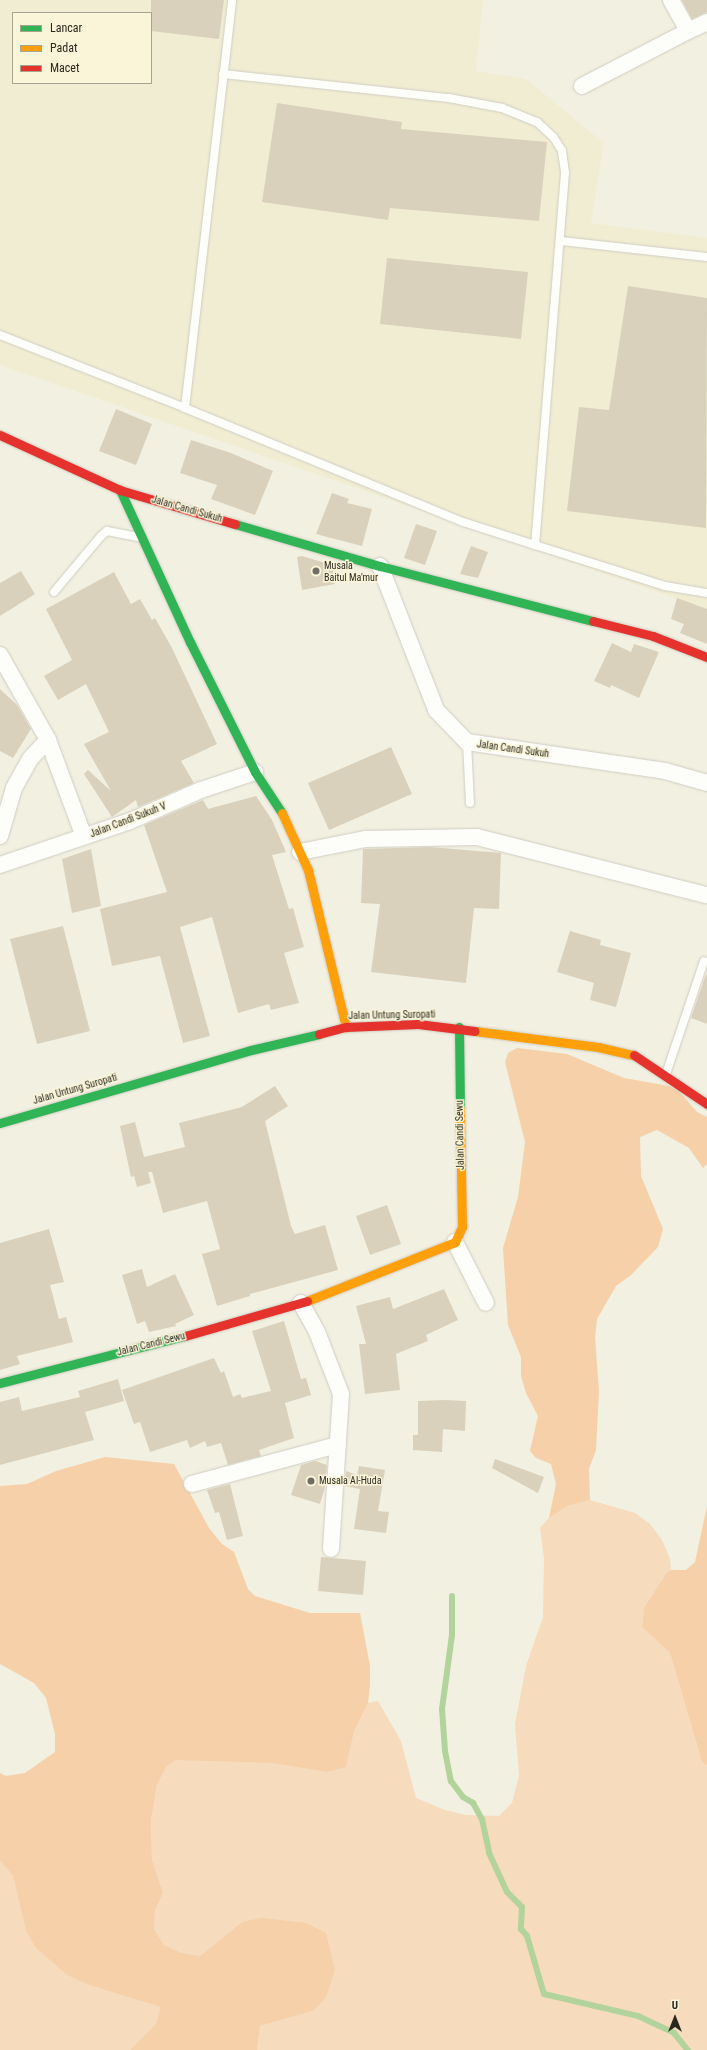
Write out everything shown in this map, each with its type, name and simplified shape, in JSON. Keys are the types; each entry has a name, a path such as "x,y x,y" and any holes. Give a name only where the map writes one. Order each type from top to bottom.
{"street":[{"path":"671,0 688,31"},
{"path":"582,86 707,22"},
{"name":"Jalan Candi Sukuh","path":"0,435 120,490 380,566 653,636 707,657"},
{"path":"120,490 140,537 190,642 255,772 284,814 308,870 346,1026"},
{"name":"Jalan Candi Sukuh","path":"380,566 436,710 467,742 665,770 707,783"},
{"path":"0,654 48,740 84,837"},
{"path":"0,836 14,788 30,759 48,740"},
{"name":"Jalan Candi Sukuh V","path":"0,865 130,821 201,790 255,772"},
{"path":"300,852 365,839 477,837 707,895"},
{"name":"Jalan Untung Suropati","path":"0,1123 251,1050 346,1026 418,1024 459,1027 636,1055 666,1074 707,1104"},
{"name":"Jalan Candi Sewu","path":"0,1383 217,1328 301,1304 455,1242 462,1227 459,1027"},
{"path":"455,1242 486,1304"},
{"path":"301,1304 317,1332 341,1394 331,1549"},
{"path":"192,1484 338,1445"}],"lane":[{"path":"186,408 232,0"},
{"path":"223,74 449,98 502,108 536,122 554,138 562,151 565,173 561,241 547,376 535,545"},
{"path":"561,241 707,257"},
{"path":"0,335 186,408 463,522 658,584 707,593"},
{"path":"54,592 101,536 107,532 140,537"},
{"path":"467,742 470,803"},
{"path":"666,1074 704,961"}],"shaded area":[{"path":"0,0 483,0 476,71 526,79 604,143 591,223 707,238 707,609 0,365"},
{"path":"517,1048 567,1054 624,1078 669,1086 678,1090 697,1112 707,1117 707,1164 703,1168 689,1148 657,1130 640,1137 641,1176 663,1229 658,1247 631,1275 616,1286 597,1319 595,1337 599,1391 596,1450 589,1469 590,1500 567,1506 549,1518 556,1484 551,1464 536,1458 530,1451 538,1416 526,1393 521,1376 521,1357 508,1325 503,1248 518,1197 525,1142 505,1062 508,1053"},
{"path":"105,1457 174,1464 209,1528 222,1544 234,1552 248,1589 255,1596 310,1613 360,1613 370,1666 370,1685 368,1703 354,1732 346,1767 327,1772 270,1763 176,1760 166,1767 157,1785 151,1821 152,1860 163,1893 155,1911 154,1929 164,1945 182,1953 200,1956 242,1922 261,1918 306,1923 326,1933 335,1970 326,1997 313,2011 260,2026 257,2050 130,2050 156,2024 160,2007 86,1984 67,1975 36,1948 26,1931 13,1876 0,1861 0,1773 6,1776 25,1773 55,1752 55,1734 46,1698 34,1683 0,1664 0,1486 27,1484 56,1471"},
{"path":"590,1500 635,1513 650,1524 662,1540 670,1559 671,1570 644,1608 642,1627 670,1653 702,1762 707,1766 707,2050 257,2050 260,2026 313,2011 242,1922 200,1956 182,1953 164,1945 154,1929 155,1911 163,1893 152,1860 151,1821 157,1785 166,1767 176,1760 195,1760 270,1763 327,1772 346,1767 354,1732 368,1703 378,1701 401,1741 416,1798 445,1810 466,1815 499,1816 512,1803 519,1775 515,1724 526,1666 543,1617 544,1558 540,1528 549,1518 567,1506"},
{"path":"707,1506 707,1766 702,1762 670,1653 642,1627 644,1608 667,1573 671,1570 686,1570 695,1562"},
{"path":"0,1861 13,1876 26,1931 37,1948 67,1975 86,1984 160,2007 156,2024 130,2050 0,2050"}],"building":[{"path":"151,0 224,0 219,39 152,31"},
{"path":"682,0 707,0 707,12 692,19"},
{"path":"277,103 402,122 401,129 547,142 539,221 390,208 388,220 262,202"},
{"path":"387,258 528,272 521,339 380,324"},
{"path":"628,286 707,298 706,528 567,511 579,407 609,410"},
{"path":"116,409 152,424 136,465 99,451"},
{"path":"191,440 231,453 273,471 255,515 211,499 217,485 180,473"},
{"path":"332,493 349,499 347,503 372,509 362,546 316,534"},
{"path":"416,524 437,531 425,565 404,558"},
{"path":"471,546 488,552 478,578 460,574"},
{"name":"Musala Baitul Ma'mur","path":"302,556 332,565 335,584 302,590 297,557"},
{"path":"21,571 35,594 0,616 0,583"},
{"path":"114,572 131,604 140,599 152,620 155,618 172,648 217,744 181,761 194,783 138,807 136,800 112,817 84,774 88,770 111,791 84,744 109,732 86,684 58,700 44,676 72,660 46,609"},
{"path":"677,598 707,609 707,644 680,633 684,624 671,619"},
{"path":"612,643 631,652 634,644 659,652 639,698 611,685 610,688 594,681"},
{"path":"0,689 17,705 31,729 13,758 0,751"},
{"path":"391,747 412,794 329,830 308,783"},
{"path":"256,796 272,820 286,852 272,855 289,909 293,908 304,947 284,953 299,1003 271,1010 269,1004 238,1013 212,917 180,927 210,1036 183,1043 160,956 112,966 100,909 167,892 144,825 203,800 208,809"},
{"path":"430,847 501,853 499,909 474,908 466,983 371,972 380,904 361,903 363,849"},
{"path":"91,849 101,906 72,913 62,859"},
{"path":"63,926 90,1031 37,1044 10,939"},
{"path":"570,931 601,940 600,945 631,953 616,1007 590,1000 594,983 557,972"},
{"path":"706,974 707,975 707,1024 691,1018"},
{"path":"275,1086 288,1106 265,1121 291,1226 295,1234 325,1225 338,1270 250,1294 250,1296 217,1306 202,1254 220,1249 207,1201 163,1213 152,1172 148,1172 151,1183 137,1187 134,1176 131,1177 120,1126 135,1122 144,1157 185,1147 179,1123 242,1107"},
{"path":"387,1205 401,1244 370,1255 356,1216"},
{"path":"49,1229 64,1282 50,1285 59,1319 66,1317 73,1342 17,1356 20,1364 0,1370 0,1243"},
{"path":"142,1269 147,1287 175,1274 194,1315 175,1324 176,1326 149,1332 145,1321 137,1324 122,1275"},
{"path":"444,1289 458,1320 426,1335 428,1341 396,1354 400,1390 365,1394 359,1344 366,1344 356,1306 390,1297 393,1309"},
{"path":"284,1321 301,1379 306,1378 311,1395 285,1403 294,1438 259,1450 261,1456 228,1465 221,1443 207,1447 205,1441 190,1448 187,1440 150,1452 140,1422 134,1424 122,1390 214,1358 221,1373 224,1371 233,1397 240,1394 242,1398 271,1391 252,1331"},
{"path":"118,1379 124,1401 85,1412 94,1440 0,1465 0,1402 19,1397 22,1411 80,1397 78,1391"},
{"path":"418,1401 466,1401 465,1431 443,1429 442,1452 413,1450 413,1435 418,1435"},
{"path":"495,1459 544,1477 538,1493 492,1468"},
{"name":"Musala Al-Huda","path":"315,1461 327,1465 325,1487 320,1504 291,1495 301,1465"},
{"path":"359,1466 385,1470 378,1511 389,1512 386,1533 354,1529 360,1489 345,1486 346,1471 357,1475"},
{"path":"230,1484 243,1536 227,1540 219,1512 215,1513 207,1490"},
{"path":"321,1557 366,1561 363,1595 318,1591"}],"waterway":[{"path":"452,1596 452,1635 442,1709 445,1751 451,1781 463,1797 473,1803 482,1819 489,1853 507,1892 522,1907 521,1929 527,1936 544,1994 638,2016 674,2033 688,2050"}],"traffic: fast":[{"path":"120,490 190,642 255,772 282,813"},
{"path":"235,524 380,566 593,621"},
{"path":"459,1027 460,1109"},
{"path":"0,1123 251,1050 319,1034"},
{"path":"0,1383 185,1336"}],"traffic: slow":[{"path":"282,813 308,870 346,1027"},
{"path":"475,1031 598,1047 634,1055"},
{"path":"307,1301 455,1242 462,1227 460,1109"}],"traffic: jam":[{"path":"0,435 120,490 235,524"},
{"path":"593,621 653,636 707,657"},
{"path":"319,1034 346,1027 418,1024 475,1031"},
{"path":"634,1055 707,1104"},
{"path":"185,1336 307,1301"}],"place":[{"name":"Musala Baitul Ma'mur","path":"316,571"},
{"name":"Musala Al-Huda","path":"311,1481"}]}
